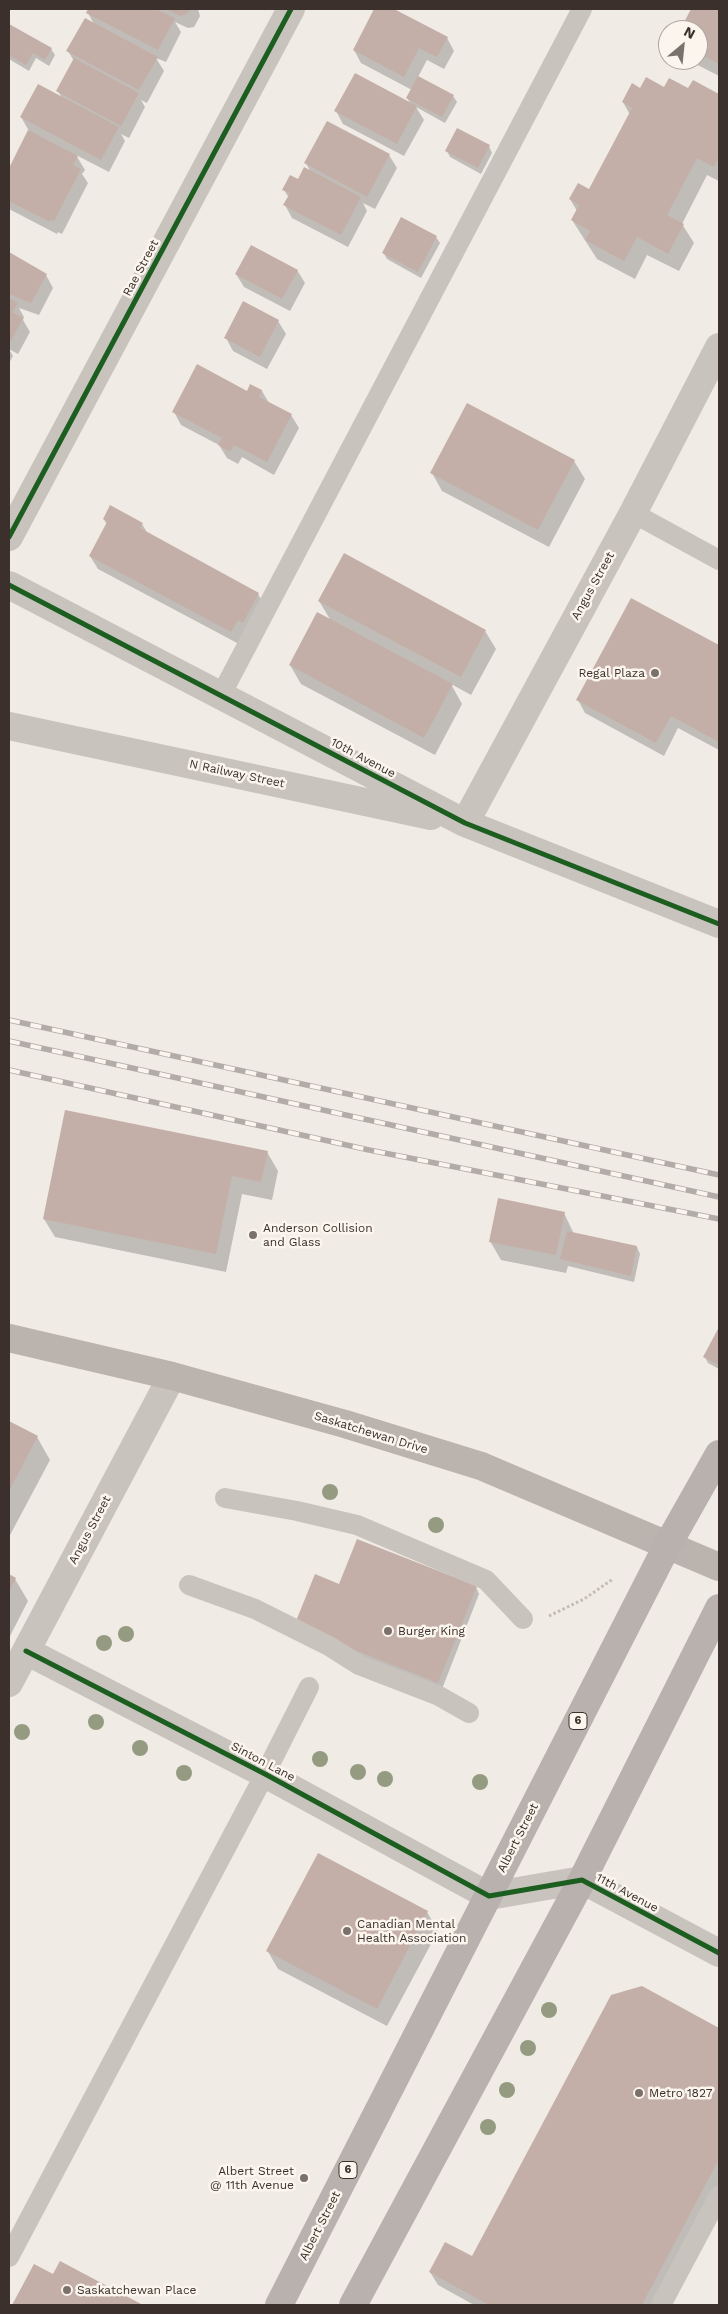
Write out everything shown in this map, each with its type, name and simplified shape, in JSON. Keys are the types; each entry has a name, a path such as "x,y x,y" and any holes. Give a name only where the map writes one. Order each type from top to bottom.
{"main road":[{"name":"Saskatchewan Drive","path":"9,1338 172,1376 345,1424 480,1466 719,1567"},
{"name":"Albert Street","path":"280,2305 667,1546 719,1454"},
{"path":"353,2305 582,1880 719,1608"}],"street":[{"name":"Rae Street","path":"9,537 291,9"},
{"name":"Angus Street","path":"465,823 633,513 719,347"},
{"name":"10th Avenue","path":"9,585 465,823 719,924"},
{"name":"N Railway Street","path":"9,726 465,823"},
{"name":"Angus Street","path":"9,1683 172,1376"},
{"name":"Sinton Lane","path":"26,1651 265,1774 489,1896"},
{"name":"11th Avenue","path":"489,1896 582,1880 719,1953"}],"lane":[{"path":"221,695 582,9"},
{"path":"633,513 719,560"},
{"path":"225,1498 296,1511 357,1526 486,1580 523,1619"},
{"path":"189,1585 255,1609 329,1646 359,1665 440,1696 469,1713"},
{"path":"9,2258 265,1774 309,1687"},
{"path":"661,2305 719,2196"}],"path":[{"path":"523,1619 536,1620 552,1615 584,1599 614,1578"}],"building":[{"path":"88,9 156,9 175,18 158,50 86,13"},
{"path":"166,9 190,9 187,14 180,16"},
{"path":"374,9 394,9 448,37 437,57 419,48 404,77 353,50"},
{"path":"691,9 719,9 719,64 708,58 708,20 685,20"},
{"path":"85,18 158,57 139,90 66,51"},
{"path":"9,24 52,48 45,60 33,53 26,65 9,55"},
{"path":"74,58 139,93 121,126 56,91"},
{"path":"355,73 417,106 397,144 334,111"},
{"path":"418,76 454,95 442,117 406,98"},
{"path":"646,77 664,87 669,78 688,88 693,80 719,94 719,157 714,167 697,158 667,215 684,224 668,254 637,237 624,261 585,240 590,231 571,220 579,205 569,199 578,183 589,189 632,108 622,102 632,83 640,88"},
{"path":"38,84 119,127 101,160 20,117"},
{"path":"327,121 390,154 367,197 304,163"},
{"path":"457,128 490,145 478,168 445,151"},
{"path":"28,130 78,156 73,165 81,169 54,221 51,220 50,222 9,201 9,168"},
{"path":"304,167 361,197 341,235 283,205 290,193 282,190 290,175 298,179"},
{"path":"401,217 437,236 418,272 382,253"},
{"path":"251,245 298,270 282,299 235,274"},
{"path":"9,252 47,274 31,303 9,294"},
{"path":"9,298 18,303 12,312 23,318 11,341 9,340"},
{"path":"243,301 279,320 260,357 224,338"},
{"path":"197,364 247,391 250,384 262,390 259,397 292,414 267,462 234,445 230,452 218,445 222,438 172,412"},
{"path":"467,403 575,460 538,530 430,473"},
{"path":"110,505 143,523 140,528 259,593 243,623 238,620 231,632 89,556 107,522 103,519"},
{"path":"344,553 486,630 461,677 318,601"},
{"name":"Regal Plaza","path":"631,598 719,645 719,742 671,716 656,743 576,700"},
{"path":"317,612 453,684 424,738 289,665"},
{"path":"65,1110 268,1151 261,1182 232,1176 216,1254 43,1219"},
{"path":"498,1198 565,1212 556,1255 489,1242"},
{"path":"567,1231 637,1246 631,1276 560,1259"},
{"path":"719,1327 719,1365 703,1357"},
{"path":"9,1421 38,1436 9,1491"},
{"path":"357,1539 477,1586 438,1683 294,1626 315,1574 339,1584"},
{"path":"9,1574 16,1578 9,1592"},
{"name":"Canadian Mental Health Association","path":"318,1853 428,1911 377,2009 266,1951"},
{"name":"Metro 1827","path":"642,1986 719,2028 719,2159 642,2305 489,2305 429,2272 445,2242 472,2256 611,1995"},
{"name":"Saskatchewan Place","path":"60,2261 143,2305 12,2305 34,2264 53,2274"}],"railway":[{"path":"9,1020 719,1175"},
{"path":"9,1041 719,1197"},
{"path":"9,1070 369,1150 719,1219"}],"cycle path":[{"path":"9,537 291,9"},
{"path":"9,585 465,823 719,924"},
{"path":"26,1651 265,1774 489,1896 582,1880 719,1953"}],"place":[{"name":"Regal Plaza","path":"655,673"},
{"name":"Anderson Collision and Glass","path":"253,1235"},
{"name":"Burger King","path":"388,1631"},
{"name":"Canadian Mental Health Association","path":"347,1931"},
{"name":"Metro 1827","path":"639,2093"},
{"name":"Albert Street @ 11th Avenue","path":"304,2178"},
{"name":"Saskatchewan Place","path":"67,2290"}]}
